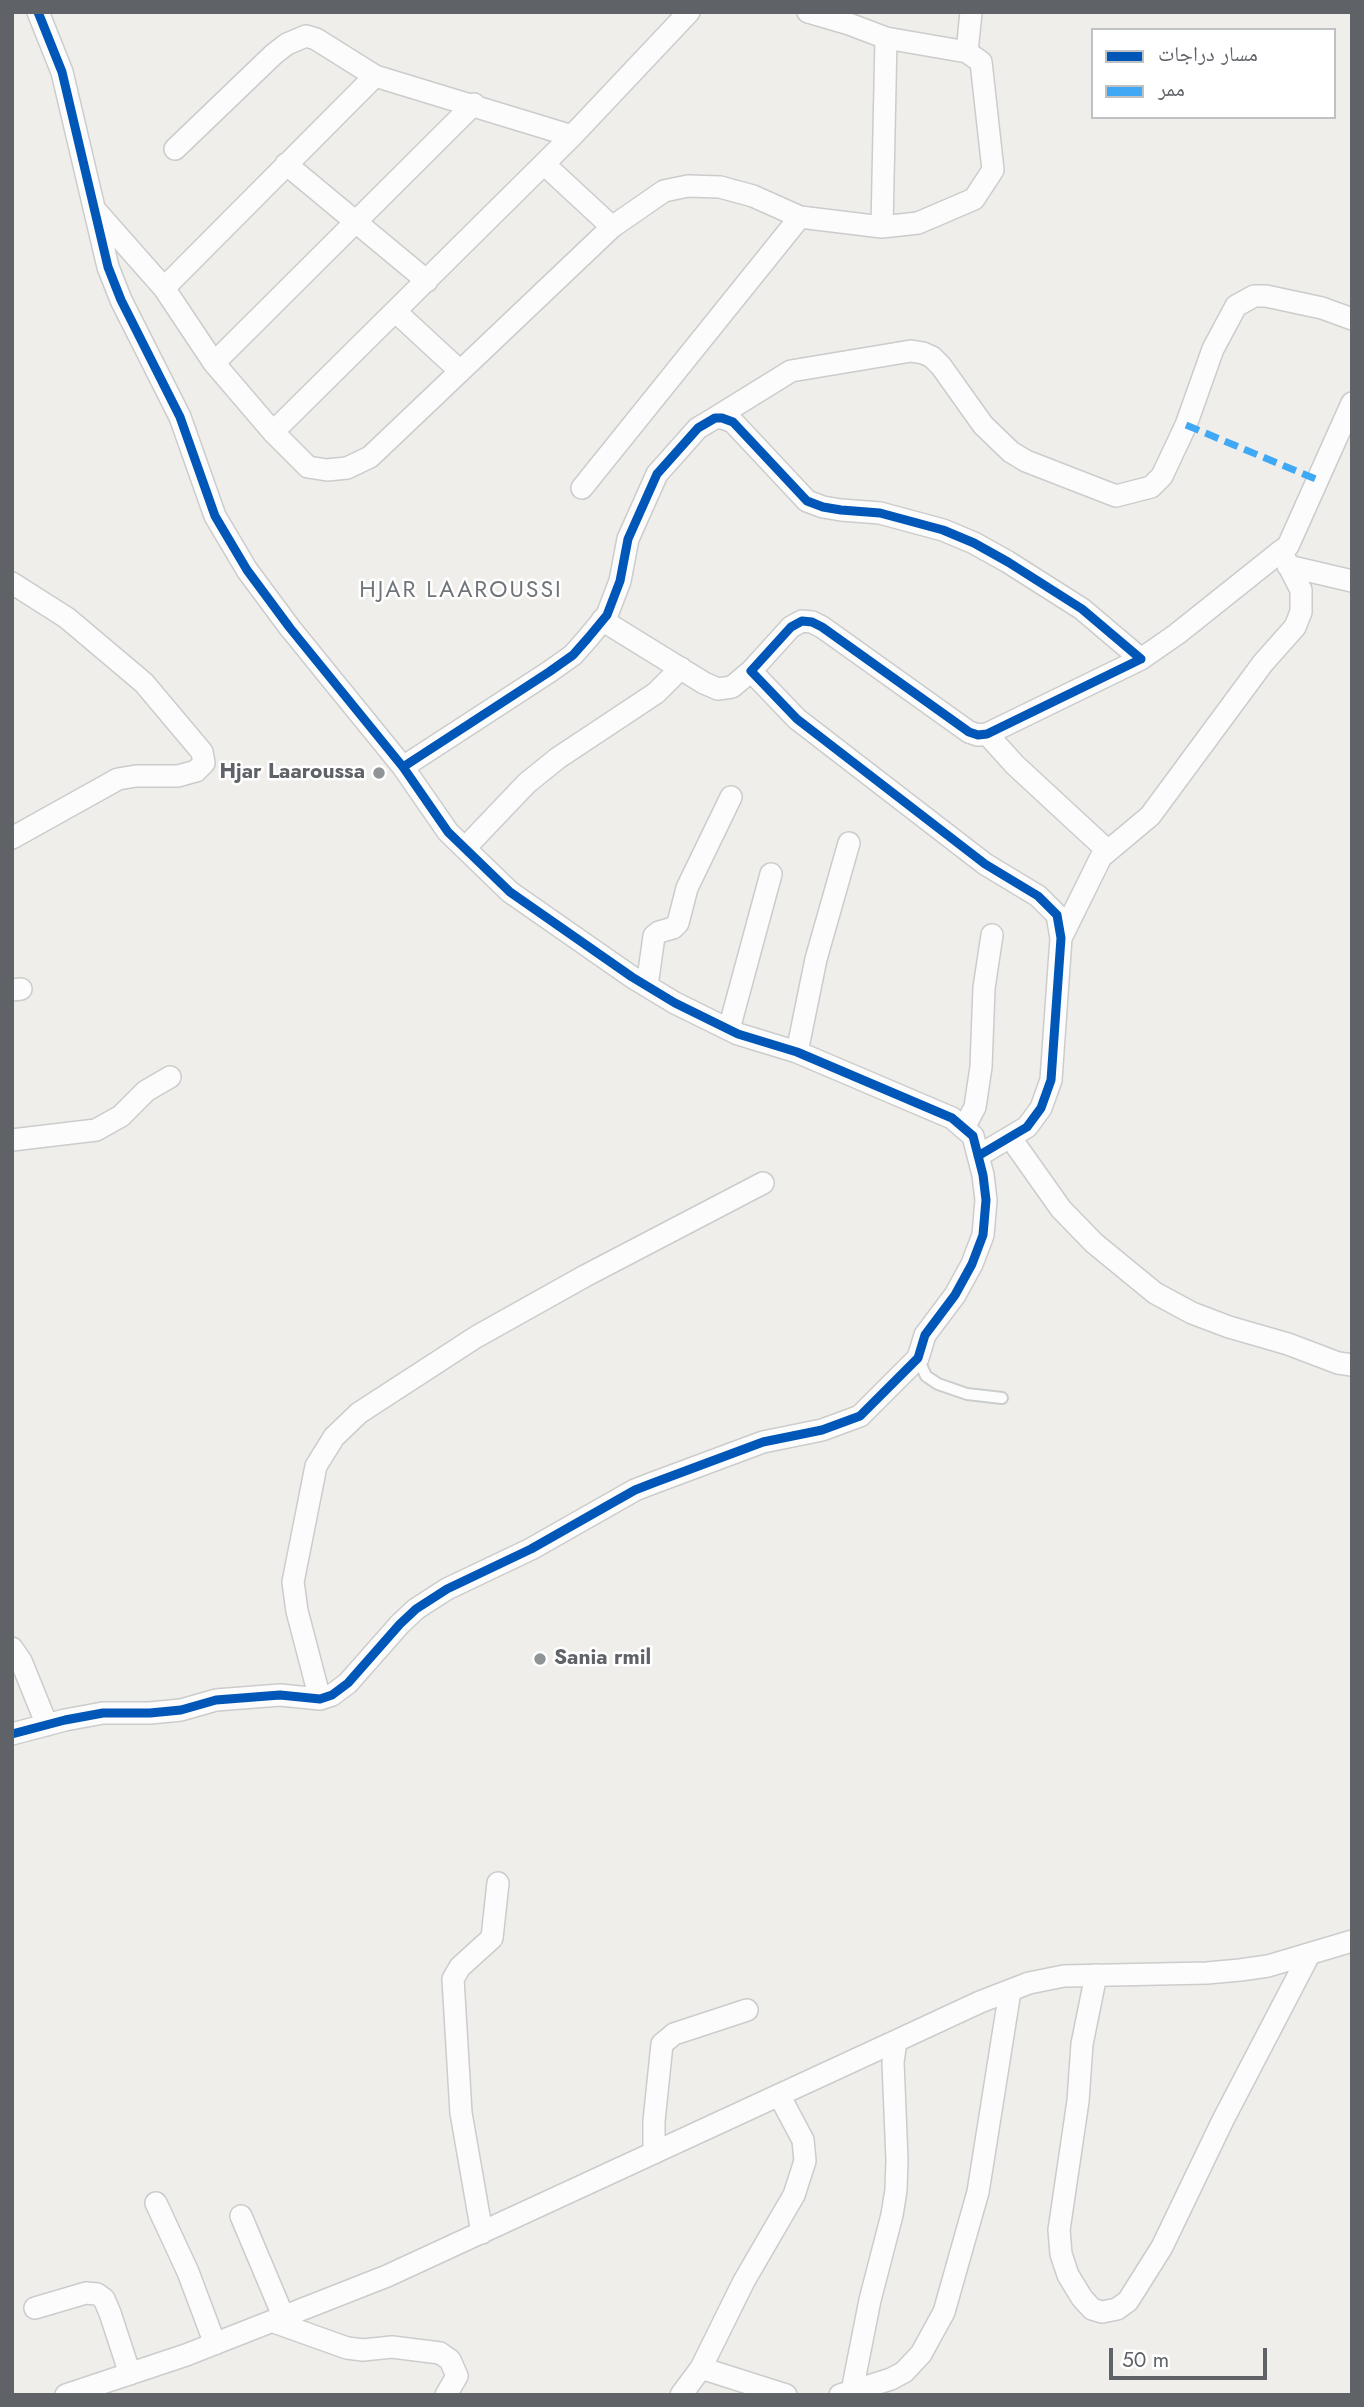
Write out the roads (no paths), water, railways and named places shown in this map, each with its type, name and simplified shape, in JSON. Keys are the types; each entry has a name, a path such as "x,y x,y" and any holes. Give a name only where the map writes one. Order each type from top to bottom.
{"street":[{"path":"12,1734 103,1713 181,1710 216,1700 280,1695 320,1699 341,1690 400,1624 416,1609 447,1589 531,1549 653,1483 763,1442 822,1430 860,1416 918,1358 925,1335 955,1295 972,1264 983,1235 986,1200 973,1136 952,1118 797,1052 729,1029 675,1003 510,892 448,832 403,767 290,628 247,570 215,516 180,416 121,300 102,246 62,72 38,12"},
{"path":"273,432 572,136 689,12"},
{"path":"95,209 164,288 214,363 273,432 308,467 327,470 347,468 370,457 612,227 664,191 688,186 720,187 742,193 800,217 882,228 918,223 974,199 993,170 981,62 967,52 886,38 808,12"},
{"path":"967,52 971,12"},
{"path":"175,149 274,54 296,38 306,36 316,39 375,76 572,136"},
{"path":"882,228 886,38"},
{"path":"164,288 375,76"},
{"path":"214,363 474,104"},
{"path":"286,164 427,281"},
{"path":"544,164 612,227"},
{"path":"582,488 800,217"},
{"path":"403,767 573,655 603,620 620,581 628,539 657,474 698,428 791,371 901,352 923,353 941,366 983,425 1011,452 1026,461 1116,496 1151,486 1162,477 1186,425 1213,349 1236,306 1254,296 1266,296 1352,319"},
{"path":"396,313 460,371"},
{"path":"1061,938 1101,857 1150,816 1263,663 1295,627 1301,612 1301,590 1285,559 1288,546 1352,403"},
{"path":"715,418 733,422 807,501 832,508 880,513 943,530 974,543 1083,609 1142,659"},
{"path":"603,620 704,683 722,690 732,687 751,671 791,626 802,621 812,622 969,732 978,735 987,734 1142,659 1285,559"},
{"path":"1285,559 1352,581"},
{"path":"12,583 66,618 144,682 202,752 204,763 196,771 178,776 135,776 118,779 12,838"},
{"path":"465,848 527,783 558,758 656,693 681,668"},
{"path":"751,671 797,719 985,864 1038,896 1057,915 1061,938 1051,1080 1041,1108 1027,1127 978,1156"},
{"path":"987,734 1014,765 1108,850"},
{"path":"647,986 654,936 678,923 687,888 731,796"},
{"path":"797,1052 816,959 849,843"},
{"path":"729,1029 771,874"},
{"path":"964,1128 975,1107 981,1067 984,989 992,935"},
{"path":"12,1140 96,1130 121,1116 146,1091 170,1077"},
{"path":"1010,1137 1061,1209 1094,1243 1155,1293 1192,1313 1229,1327 1288,1344 1338,1363 1352,1365"},
{"path":"320,1699 297,1611 293,1582 316,1466 334,1437 359,1413 476,1337 764,1183"},
{"path":"12,1648 21,1661 47,1725"},
{"path":"482,2233 461,2113 453,1979 460,1967 492,1938 498,1883"},
{"path":"66,2395 215,2344 387,2276 895,2040 1010,1990 1048,1978 1207,1973 1268,1966 1352,1941"},
{"path":"1097,1975 1082,2044 1078,2101 1059,2230 1061,2254 1069,2275 1087,2304 1102,2312 1117,2309 1128,2301 1162,2247 1223,2120 1309,1955"},
{"path":"846,2393 904,2372 926,2345 944,2312 978,2192 1010,1990"},
{"path":"654,2153 654,2121 662,2044 674,2034 747,2010"},
{"path":"846,2393 892,2215 897,2160 892,2062 895,2040"},
{"path":"681,2395 701,2368 744,2281 794,2195 805,2161 803,2140 779,2095"},
{"path":"156,2203 188,2272 215,2344"},
{"path":"241,2216 279,2320 347,2348 363,2350 392,2347 440,2353 450,2360 457,2376 446,2395"},
{"path":"35,2308 86,2293 97,2294 104,2299 110,2313 130,2374"},
{"path":"701,2368 786,2395"}],"lane":[{"path":"918,1358 926,1376 939,1384 967,1394 1002,1398"}],"place":[{"name":"Hjar Laaroussa","path":"379,773"},
{"name":"Sania rmil","path":"540,1659"}],"district":[{"name":"HJAR LAAROUSSI","path":"461,591"}]}
